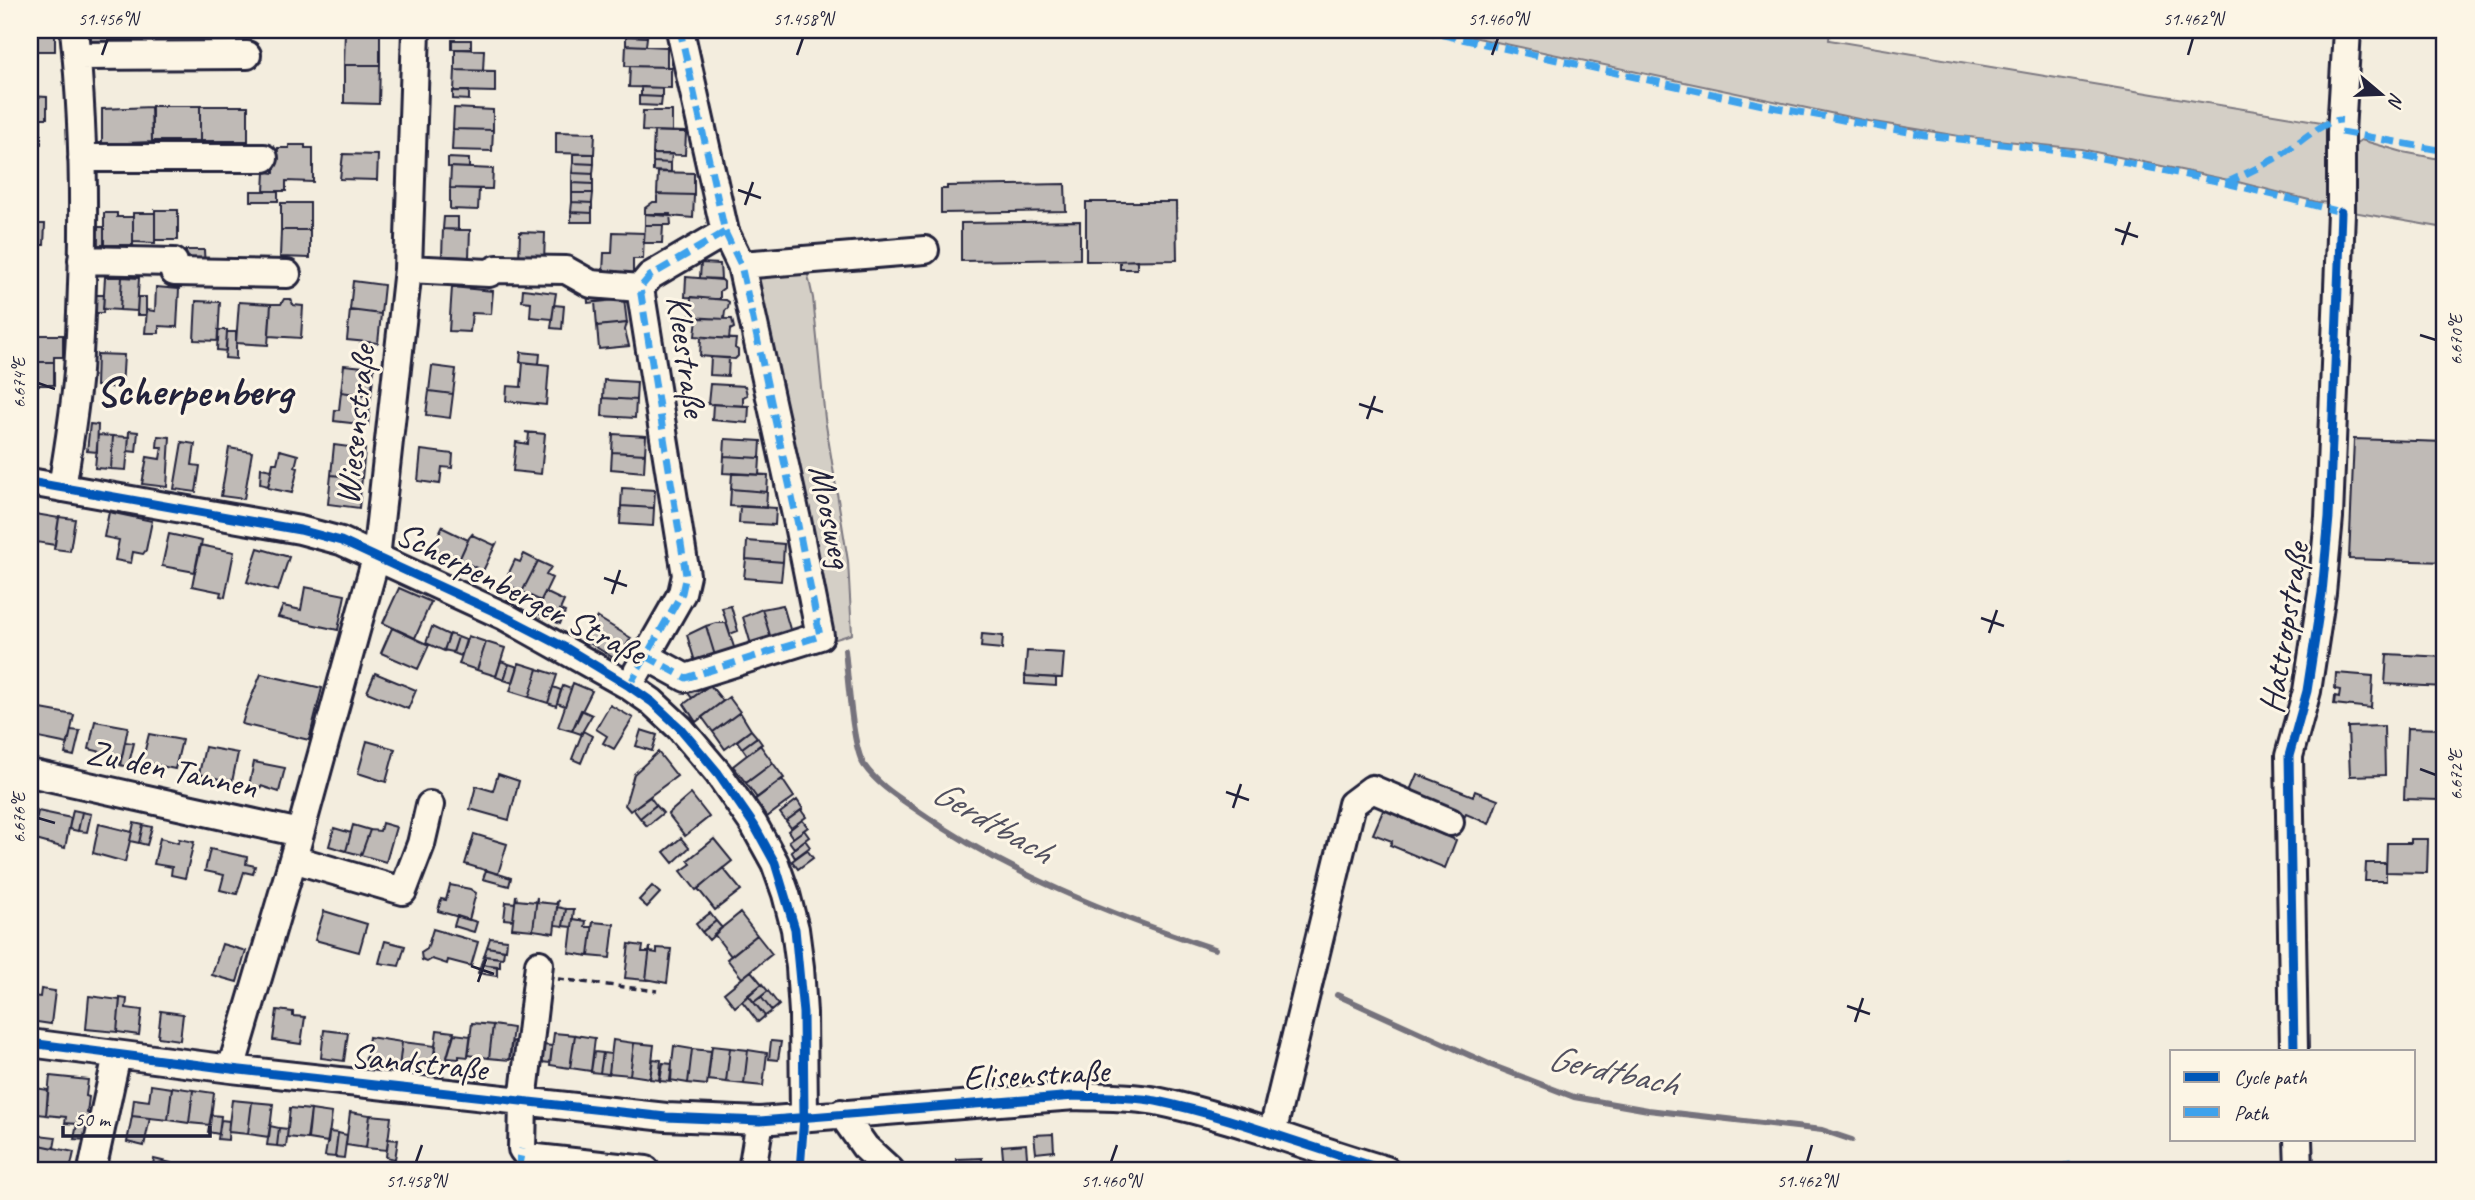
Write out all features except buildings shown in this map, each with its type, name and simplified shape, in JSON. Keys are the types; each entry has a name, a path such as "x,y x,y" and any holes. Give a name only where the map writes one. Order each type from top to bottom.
{"street":[{"name":"Wiesenstraße","path":"231,1069 293,859 376,558 408,269 416,30"},
{"path":"680,30 725,232"},
{"name":"Hattropstraße","path":"2294,1050 2290,756 2306,691 2322,593 2329,517 2341,212 2341,132 2347,30"},
{"path":"62,488 78,373 82,260 82,158 75,43 247,55"},
{"path":"82,158 264,158"},
{"name":"Moosweg","path":"646,656 686,678 820,636 741,265 725,232"},
{"name":"Kleestraße","path":"629,686 682,593 686,575 640,288 643,281 650,276 725,232"},
{"path":"741,265 925,250"},
{"path":"82,260 174,262 174,272 287,274"},
{"path":"408,269 489,273 497,269 566,270 591,284 640,288"},
{"name":"Scherpenberger Straße","path":"30,482 300,530 341,541 504,616 629,686 652,702 680,728 718,773 754,825 775,863 795,929 800,967 804,1116"},
{"name":"Zu den Tannen","path":"30,773 300,833"},
{"path":"1272,1134 1353,804 1372,789 1450,822"},
{"path":"293,859 404,891 421,844 430,805"},
{"name":"Sandstraße","path":"523,1102 538,970"},
{"name":"Sandstraße","path":"30,1043 231,1069 666,1117 760,1121 804,1116"},
{"path":"92,1170 117,1055"},
{"name":"Elisenstraße","path":"804,1116 1076,1096 1127,1098 1197,1111 1386,1170"},
{"path":"523,1102 523,1149 528,1157 646,1170"},
{"path":"841,1113 865,1147 890,1170"},
{"path":"752,1170 760,1121"},
{"path":"2298,1140 2299,1170"}],"path":[{"path":"538,970 657,991"}],"shaded area":[{"path":"1440,30 1830,30 1829,40 2334,124 2333,203 2317,202 2238,182 2081,149 1959,136 1868,121"},
{"path":"2361,140 2445,160 2445,228 2347,211 2350,147"},
{"path":"806,266 813,298 825,419 848,561 852,634 827,642 750,272"}],"waterway":[{"name":"Gerdtbach","path":"845,650 856,743 860,756 864,765 889,790 951,833 1023,873 1098,907 1215,949"},
{"name":"Gerdtbach","path":"1337,995 1491,1065 1574,1097 1648,1110 1822,1130 1852,1140"}],"marked path":[{"path":"646,656 686,678 820,636 741,265 725,232 680,30"},
{"path":"1421,30 1772,107 1925,135 2077,153 2226,183 2341,212"},
{"path":"2226,183 2276,158 2326,124 2342,120"},
{"path":"2341,132 2445,151"},
{"path":"629,686 682,593 686,575 640,288 650,276 725,232"},
{"path":"518,1170 522,1149"},
{"path":"2067,1162 2068,1170"}],"cycle path":[{"path":"2294,1050 2289,756 2307,691 2322,593 2329,517 2341,212"},
{"path":"30,482 300,530 341,541 504,616 568,649 652,702 680,728 718,773 754,825 775,863 795,929 803,1013 804,1116 800,1170"},
{"path":"30,1043 231,1069 666,1117 760,1121 1075,1096 1136,1098 1214,1115 1386,1170"}],"district":[{"name":"Scherpenberg","path":"194,391"}]}
